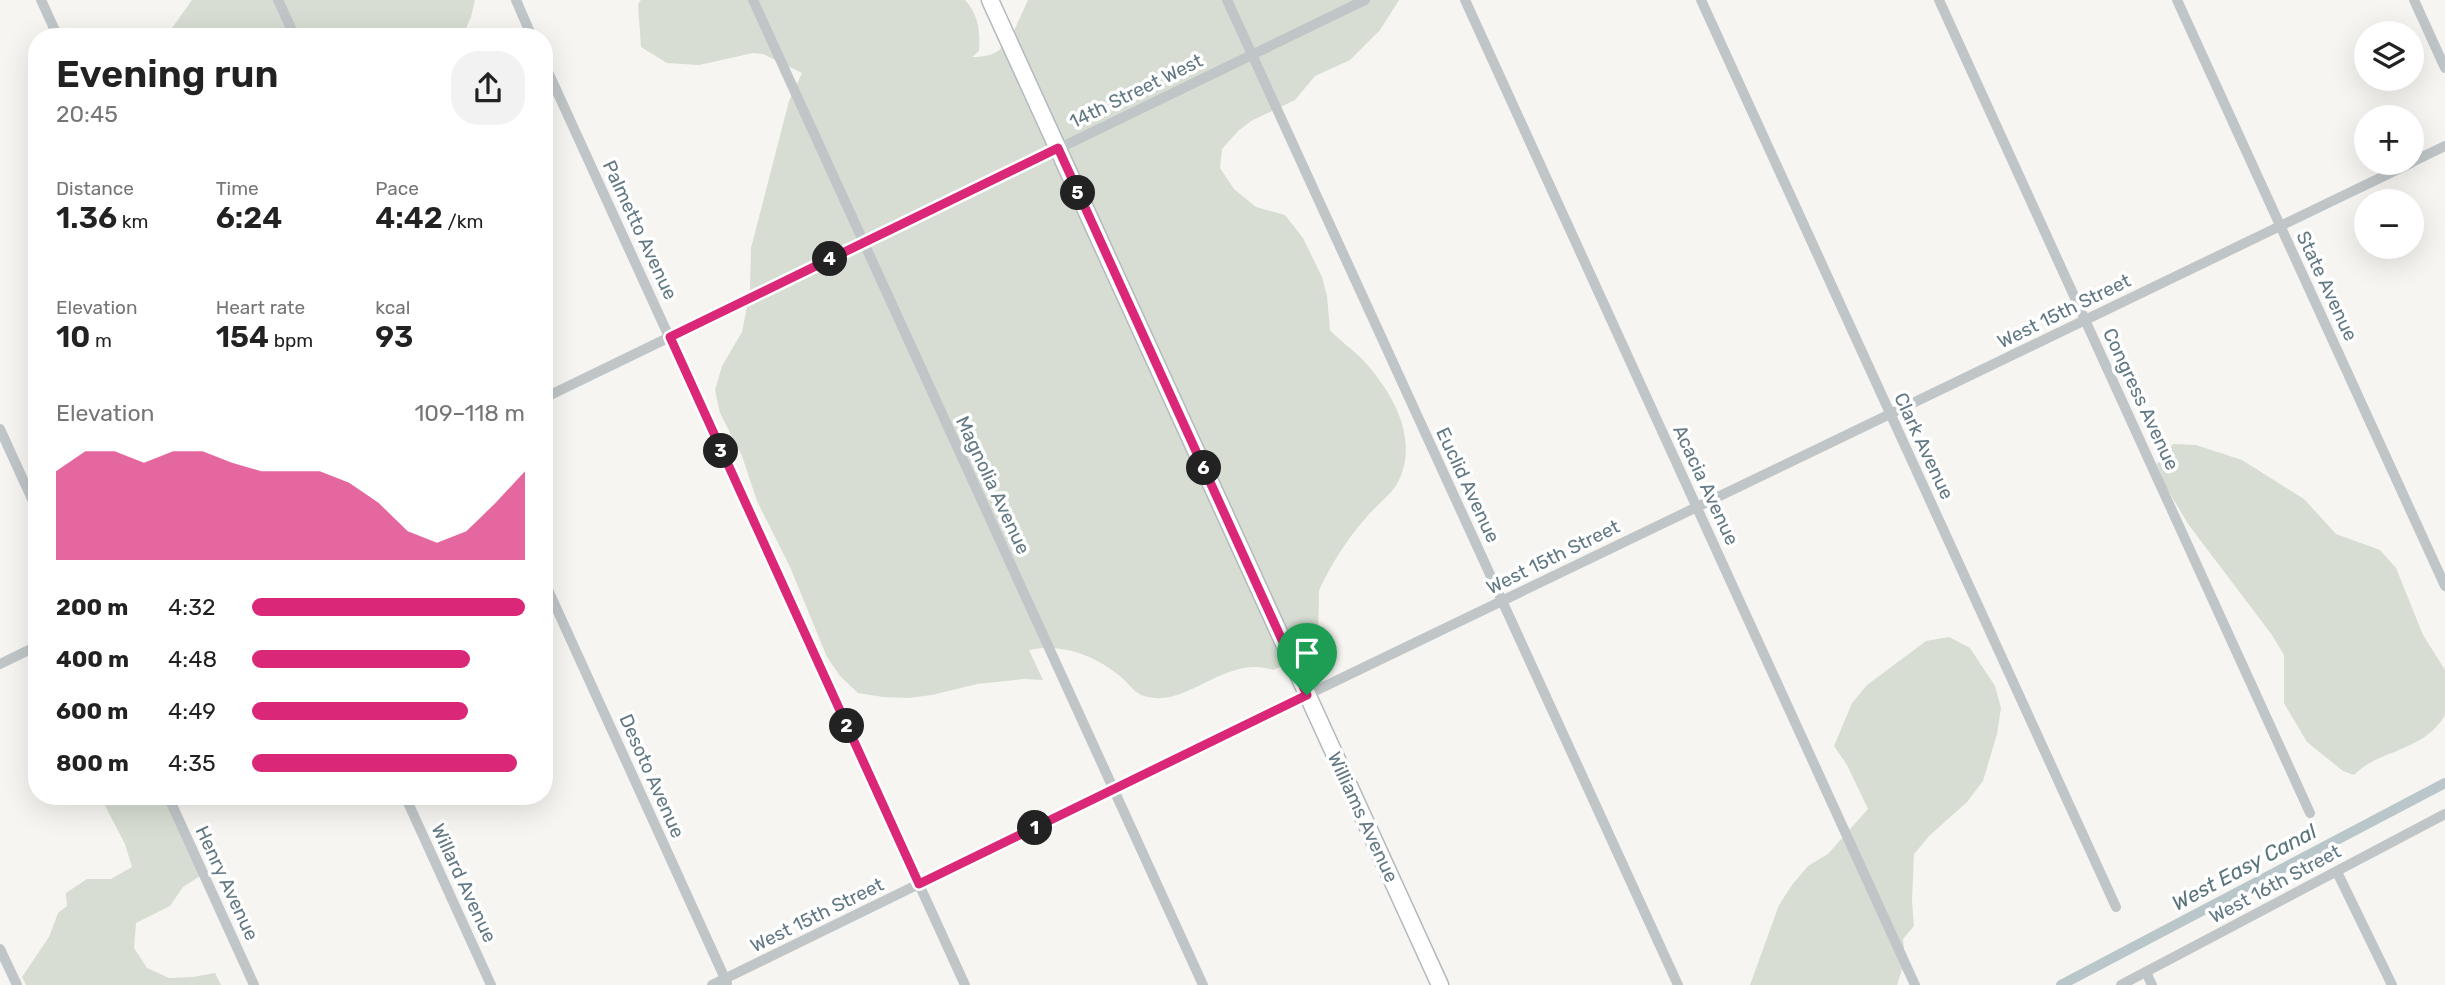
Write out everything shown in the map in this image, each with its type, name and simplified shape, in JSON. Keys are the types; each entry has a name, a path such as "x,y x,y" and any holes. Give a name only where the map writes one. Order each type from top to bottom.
{"street":[{"path":"41,0 54,28"},
{"path":"278,0 291,28"},
{"path":"516,0 528,28"},
{"name":"Magnolia Avenue","path":"752,0 1203,985"},
{"name":"Williams Avenue","path":"990,0 1440,985"},
{"name":"Euclid Avenue","path":"1227,0 1678,985"},
{"name":"14th Street West","path":"553,394 1365,0"},
{"name":"Acacia Avenue","path":"1465,0 1915,985"},
{"name":"Clark Avenue","path":"1701,0 2116,907"},
{"name":"Congress Avenue","path":"1939,0 2310,813"},
{"name":"State Avenue","path":"2177,0 2445,586"},
{"path":"2414,0 2445,68"},
{"name":"Palmetto Avenue","path":"553,83 965,985"},
{"name":"West 15th Street","path":"2424,156 2445,146"},
{"name":"West 15th Street","path":"712,985 727,982 919,884 1307,695 2386,175"},
{"path":"0,429 28,490"},
{"name":"Desoto Avenue","path":"553,601 727,982"},
{"path":"0,664 28,650"},
{"name":"Henry Avenue","path":"172,805 254,985"},
{"name":"Willard Avenue","path":"409,805 491,985"},
{"name":"West 16th Street","path":"2121,985 2445,814"},
{"path":"2337,872 2392,985"},
{"path":"0,949 17,985"},
{"path":"2146,972 2152,985"}],"shaded area":[{"path":"192,0 475,0 466,28 172,28"},
{"path":"641,0 965,0 976,17 979,30 979,51 972,57 990,55 1005,44 1287,664 1273,670 1257,667 1241,669 1182,693 1155,698 1138,693 1120,676 1099,662 1077,652 1053,648 1029,650 1043,680 1024,679 977,684 932,695 908,698 858,693 840,676 827,657 790,567 757,501 742,456 720,413 715,390 722,366 742,332 750,291 751,248 789,101 802,73 763,54 753,53 699,65 667,63 641,47 638,4"},
{"path":"1028,0 1399,0 1380,30 1350,60 1315,76 1295,100 1251,121 1222,149 1220,168 1234,189 1256,207 1285,215 1303,238 1322,277 1327,296 1330,330 1362,359 1384,386 1400,417 1404,434 1404,467 1397,484 1358,527 1330,568 1319,590 1315,639 1300,659 1297,659 1012,35"},
{"path":"2173,444 2196,445 2242,460 2304,499 2336,534 2380,550 2396,568 2423,635 2445,670 2445,715 2436,727 2414,743 2364,766 2354,775 2343,771 2307,742 2284,703 2284,655 2272,635 2188,524 2165,485 2157,464"},
{"path":"1949,637 1970,648 1995,686 2001,708 1997,734 1983,781 1967,802 1929,836 1914,854 1914,926 1903,939 1905,960 1897,985 1750,985 1779,905 1792,885 1808,866 1828,854 1868,809 1847,765 1834,746 1852,703 1867,685 1926,641"},
{"path":"105,805 172,805 203,874 183,887 170,906 136,923 134,948 147,968 169,978 215,973 221,985 26,985 22,977 49,937 58,913 67,906 66,893 87,879 111,879 132,867 125,844"}],"waterway":[{"name":"West Easy Canal","path":"2061,985 2445,783"}],"route":[{"path":"1058,148 1307,695 919,884 670,337 1058,148"}]}
